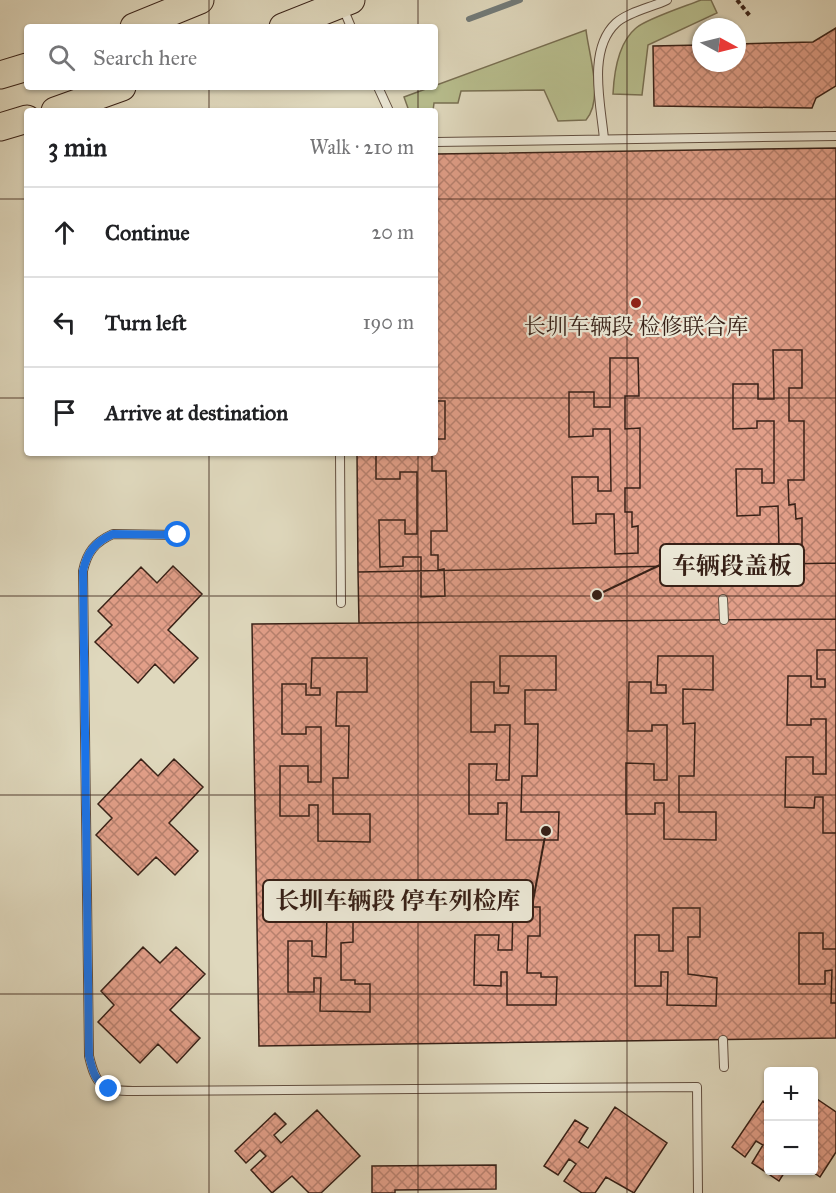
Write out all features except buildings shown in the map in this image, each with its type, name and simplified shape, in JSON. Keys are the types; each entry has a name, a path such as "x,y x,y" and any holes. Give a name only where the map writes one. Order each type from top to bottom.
{"main road":[{"path":"141,24 200,0"},
{"path":"294,24 347,10"},
{"path":"0,63 24,67"},
{"path":"0,75 24,68"},
{"path":"63,108 114,90"},
{"path":"0,134 17,122"}],"lane":[{"path":"604,140 598,71 603,42 617,22 668,0"},
{"path":"379,90 388,108"},
{"path":"438,142 836,136"},
{"path":"340,456 341,603"},
{"path":"178,535 113,534 103,538 91,550 83,571 89,1056 94,1076 100,1084 109,1089 126,1091 697,1087 698,1193"},
{"path":"723,599 724,620"},
{"path":"723,1040 724,1067"}],"path":[{"path":"737,0 750,16"}],"green space":[{"path":"701,0 711,0 717,13 706,18 692,18 692,25 648,45 642,95 613,94 618,59 630,34 641,24"},
{"path":"586,30 595,89 594,101 586,120 558,121 544,90 461,91 458,103 434,103 433,108 408,108 404,97 423,90 438,90 438,84"}],"waterway":[{"path":"469,19 520,0"}],"place":[{"name":"长圳车辆段 检修联合库","path":"636,303"},
{"name":"车辆段盖板","path":"597,595"},
{"name":"长圳车辆段 停车列检库","path":"546,831"}],"route":[{"path":"109,1089 100,1084 94,1076 89,1056 83,571 85,559 91,550 103,538 113,534 178,535"}]}
